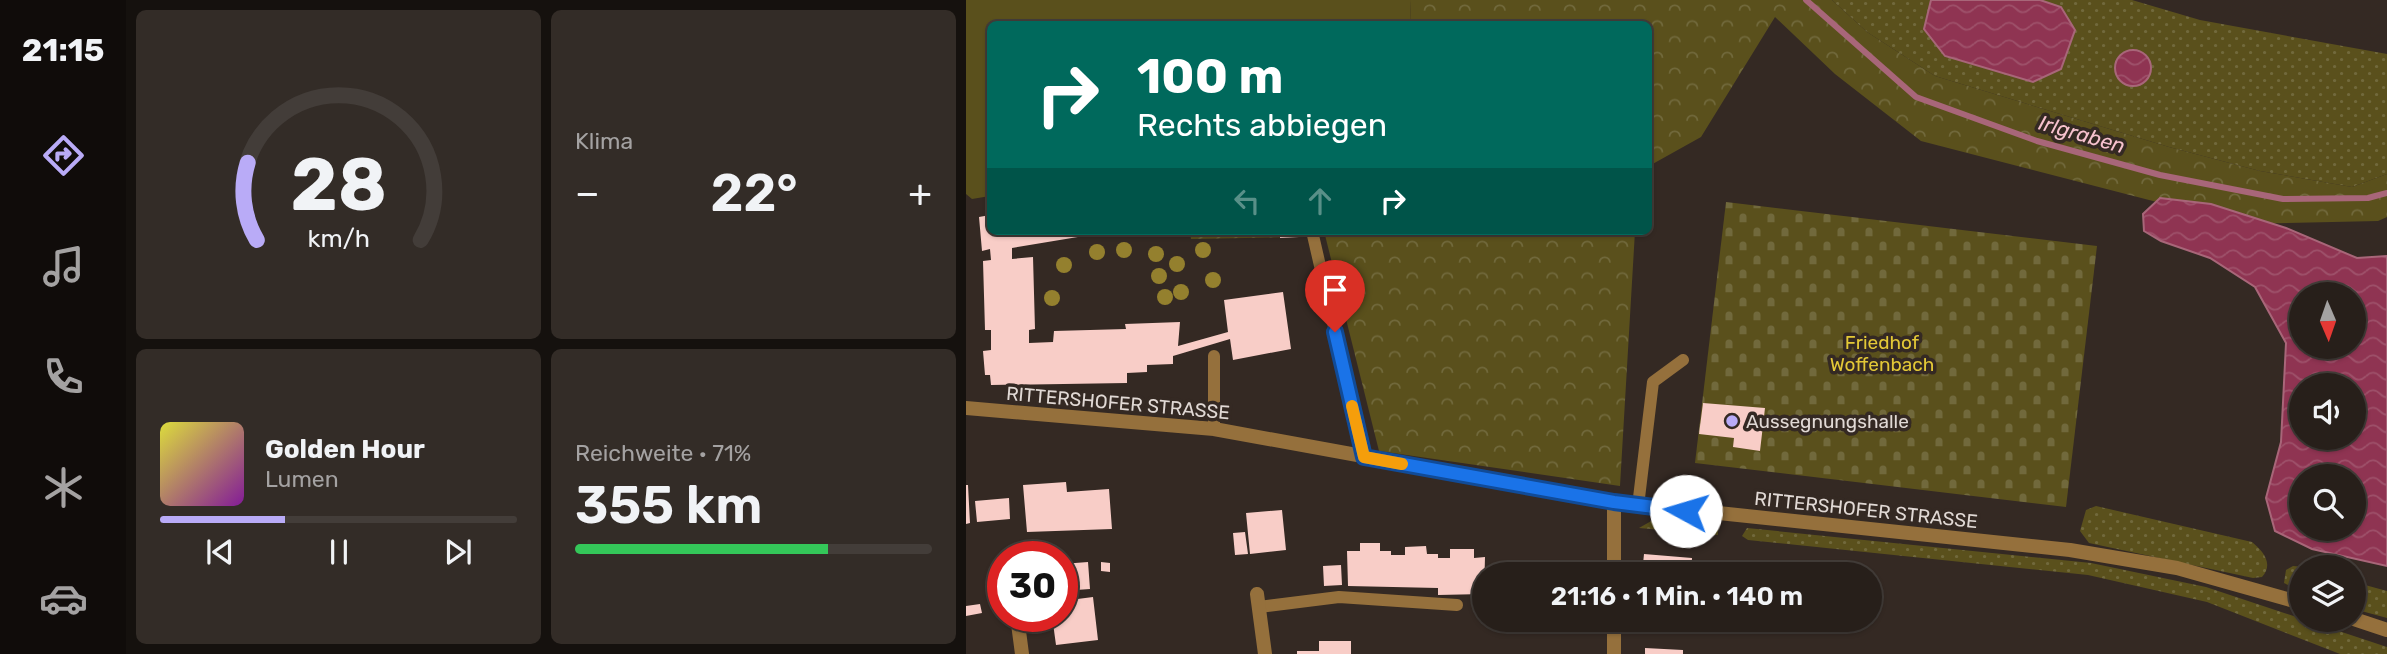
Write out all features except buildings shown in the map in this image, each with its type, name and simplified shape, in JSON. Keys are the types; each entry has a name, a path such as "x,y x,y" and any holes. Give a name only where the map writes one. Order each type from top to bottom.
{"street":[{"name":"RITTERSHOFER STRASSE","path":"966,408 1214,429 1638,506 2070,550 2177,568 2289,600"},
{"path":"1614,502 1614,562"},
{"path":"1258,600 1265,654"},
{"path":"2366,623 2387,630"},
{"path":"1019,632 1022,654"},
{"path":"1614,632 1614,654"}],"lane":[{"path":"1313,235 1364,457"},
{"path":"1214,356 1214,429"},
{"path":"1638,506 1653,382 1683,360"},
{"path":"1258,600 1339,597 1457,605"}],"green space":[{"path":"966,0 1411,0 1410,21 987,21 987,196 972,199 966,194"},
{"path":"1411,0 1832,0 1867,32 1935,76 2169,147 2260,171 2352,187 2387,174 2387,217 2378,221 2242,224 1921,141 1835,74 1775,17 1701,137 1652,164 1652,21 1410,21"},
{"path":"1832,0 2132,0 2200,20 2387,54 2387,174 2352,187 2260,171 2169,147 1935,76 1867,32"},
{"name":"Friedhof Woffenbach","path":"1726,202 2097,246 2066,507 1695,463"},
{"path":"1190,235 1305,237 1191,239"},
{"path":"1325,235 1635,235 1620,486 1379,451"},
{"path":"2096,506 2252,542 2266,558 2267,567 2262,577 2253,578 2089,543 2080,531 2086,510"},
{"path":"1653,520 1718,524 1718,535 1639,528"},
{"path":"1747,528 2091,563 2206,587 2289,615 2289,632 2342,632 2387,647 2387,654 2340,654 2207,602 2088,575 1748,540 1742,536"},
{"path":"2289,568 2289,586 2284,583 2286,570"},
{"path":"2366,585 2387,591 2387,618 2366,612"}],"water":[{"path":"1931,0 2040,0 2061,7 2075,30 2061,69 2033,82 1945,56 1924,29"},
{"path":"2133,50 2146,55 2151,68 2146,81 2133,86 2120,81 2115,68 2120,55"},
{"path":"2160,198 2211,204 2286,228 2357,258 2387,256 2387,566 2366,561 2366,555 2338,555 2312,549 2296,541 2366,541 2366,464 2289,464 2289,538 2275,531 2266,498 2281,442 2286,343 2255,287 2210,258 2161,241 2144,231 2143,214"}],"waterway":[{"name":"Irlgraben","path":"1806,0 1916,97 2037,141 2160,175 2283,199 2368,198 2387,193"}],"slow traffic":[{"path":"1352,406 1364,457 1402,464"}],"place":[{"name":"Aussegnungshalle","path":"1732,421"}],"route":[{"path":"1335,332 1364,457 1614,502 1686,511"}]}
